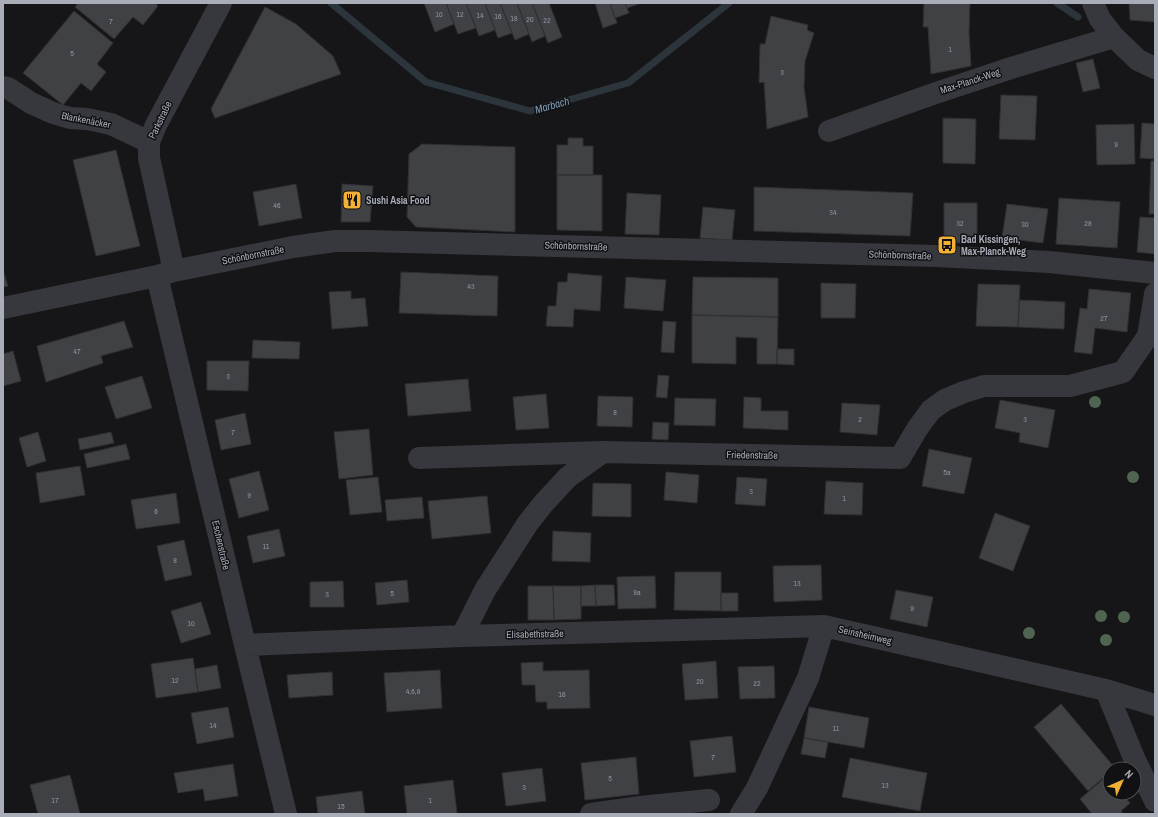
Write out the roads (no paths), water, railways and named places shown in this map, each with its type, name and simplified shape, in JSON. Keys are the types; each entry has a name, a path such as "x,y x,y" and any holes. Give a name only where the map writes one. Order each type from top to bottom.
{"street":[{"name":"Parkstraße","path":"166,274 149,158 149,142 156,125 221,3"},
{"path":"1093,3 1100,19 1114,38 1138,60 1155,68"},
{"name":"Max-Planck-Weg","path":"829,131 1012,68 1114,38"},
{"name":"Blankenäcker","path":"3,87 8,88 31,103 54,113 70,118 87,119 110,124 149,142"},
{"name":"Schönbornstraße","path":"3,308 300,246 335,241 936,256 1049,262 1155,273"},
{"name":"Eschenstraße","path":"166,274 245,646 286,814"},
{"name":"Friedenstraße","path":"419,458 603,452 900,458 930,410 945,400 964,392 984,386 1070,386 1123,372 1148,336 1155,294"},
{"path":"462,636 485,590 528,523 568,476 603,452"},
{"name":"Elisabethstraße","path":"245,646 462,636 824,626"},
{"name":"Seinsheimweg","path":"741,814 757,788 808,678 824,626 1106,690 1155,705"},
{"path":"1106,690 1134,758 1155,801"},
{"path":"591,814 709,800"}],"waterway":[{"name":"Marbach","path":"331,3 426,82 530,111 628,83 729,3"},
{"name":"Marbach","path":"1057,3 1078,17"}],"place":[{"name":"Sushi Asia Food","path":"352,200"},
{"name":"Bad Kissingen, Max-Planck-Weg","path":"947,245"}]}
